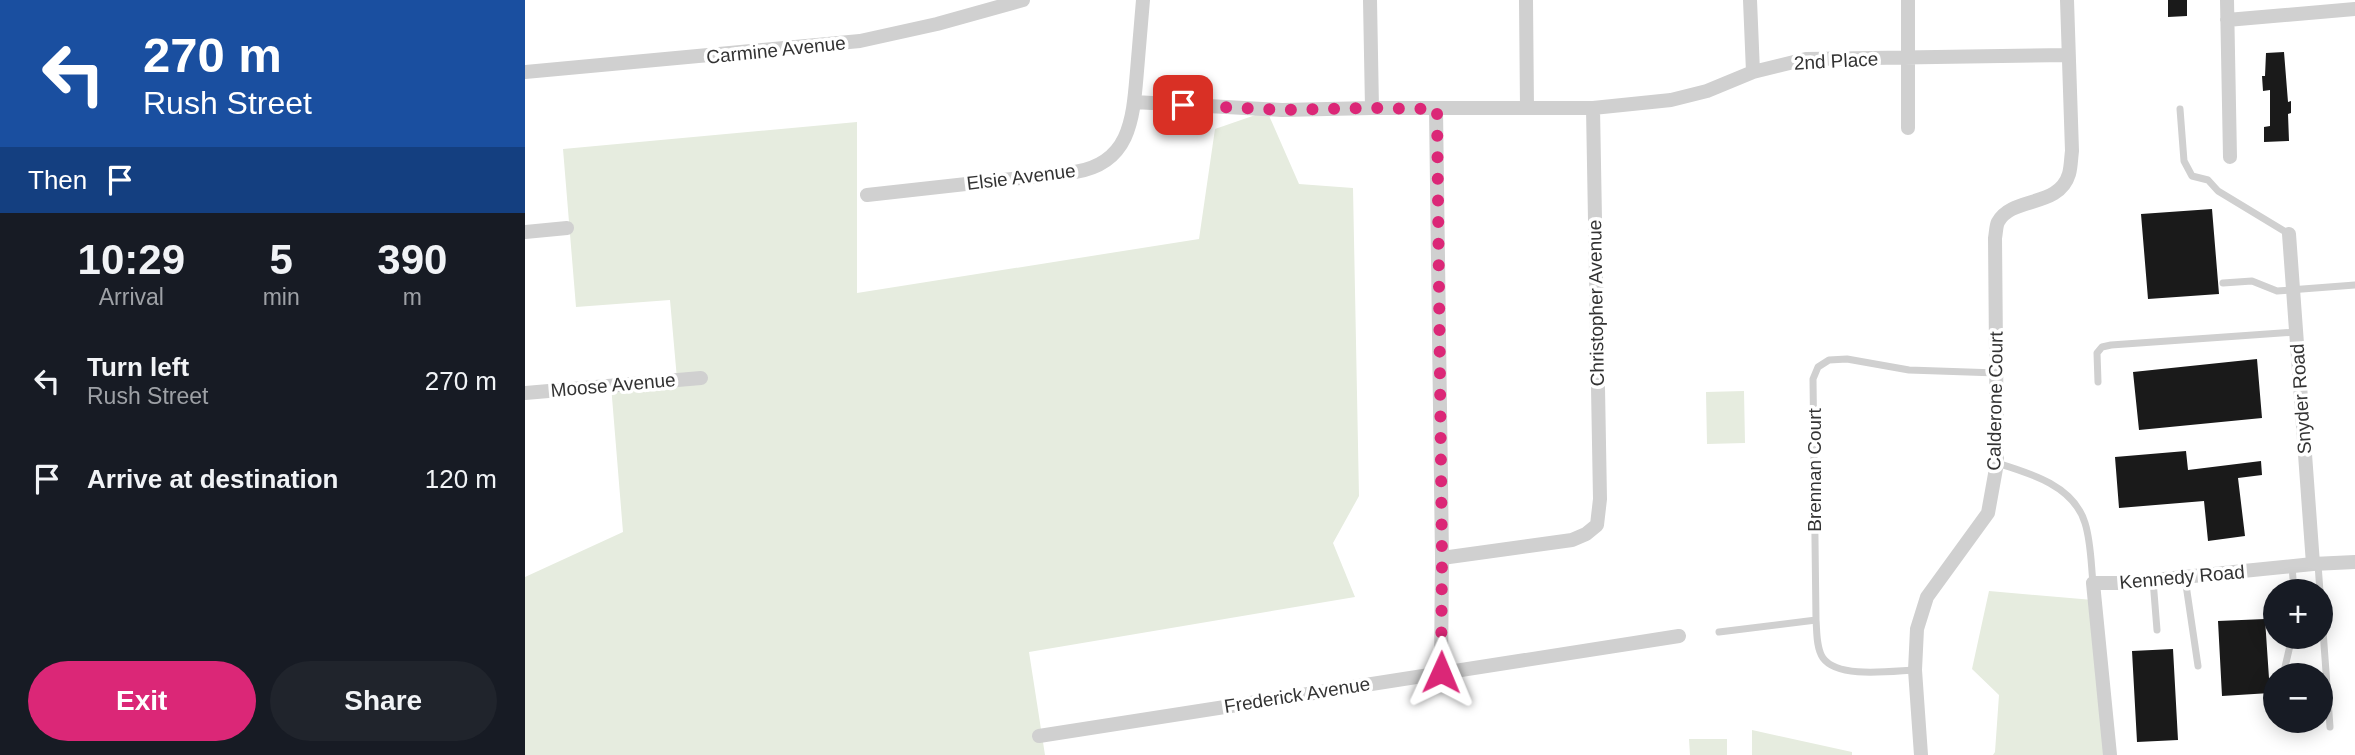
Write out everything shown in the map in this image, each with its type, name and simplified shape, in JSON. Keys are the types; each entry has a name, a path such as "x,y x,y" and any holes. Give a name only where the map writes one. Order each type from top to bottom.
{"street":[{"name":"Carmine Avenue","path":"525,72 860,41 937,24 1023,0"},
{"name":"Elsie Avenue","path":"867,195 1075,172 1095,167 1117,150 1131,126 1143,0"},
{"path":"1370,0 1372,108"},
{"path":"1526,0 1527,108"},
{"path":"1750,0 1753,72"},
{"path":"1908,0 1909,128"},
{"path":"2067,0 2068,55"},
{"path":"2227,0 2230,157"},
{"path":"2227,20 2355,9"},
{"name":"2nd Place","path":"1134,102 1282,110 1593,108 1671,100 1707,91 1753,72 1806,59 2068,55"},
{"name":"Calderone Court","path":"1921,755 1915,670 1917,629 1922,609 1927,597 1987,513 1997,463 1995,238 1999,222 2007,213 2046,199 2060,189 2069,175 2072,151 2068,55"},
{"name":"Christopher Avenue","path":"1442,558 1572,540 1597,525 1600,499 1593,108"},
{"path":"1437,109 1441,672"},
{"path":"525,232 567,228"},
{"name":"Snyder Road","path":"2289,234 2316,564"},
{"name":"Moose Avenue","path":"525,393 701,377"},
{"name":"Kennedy Road","path":"2093,583 2185,578 2355,562"},
{"path":"2093,583 2110,755"},
{"name":"Frederick Avenue","path":"1039,736 1679,636"}],"lane":[{"path":"2180,109 2184,161 2192,176 2207,180 2218,191 2289,234"},
{"path":"2223,283 2252,281 2277,290 2355,285"},
{"path":"2098,383 2097,353 2102,347 2296,332"},
{"name":"Brennan Court","path":"1915,670 1860,672 1833,667 1822,657 1815,620 1813,379 1818,367 1829,360 1847,359 1909,370 1997,373"},
{"path":"1997,463 2036,475 2075,503 2085,521 2093,583"},
{"path":"2316,564 2318,579"},
{"path":"2292,566 2293,579"},
{"path":"2185,578 2198,666"},
{"path":"2153,580 2157,630"},
{"path":"1719,632 1815,620"}],"shaded area":[{"path":"1267,111 1299,184 1353,188 1359,496 1333,543 1355,597 1029,652 1045,755 525,755 525,577 623,532 611,385 677,379 670,300 576,307 563,149 857,122 857,293 1199,239 1215,129"},
{"path":"1744,391 1745,443 1707,444 1706,392"},
{"path":"1989,591 2093,600 2105,755 1993,755 1999,695 1972,669"},
{"path":"1752,730 1852,752 1852,755 1752,755"},
{"path":"1689,739 1727,739 1727,755 1690,755"}],"building":[{"path":"2168,0 2187,0 2187,16 2168,17"},
{"path":"2284,52 2288,102 2291,101 2291,113 2288,114 2289,141 2264,142 2264,127 2270,126 2270,90 2263,91 2262,76 2265,76 2266,53"},
{"path":"2212,209 2219,294 2148,299 2141,214"},
{"path":"2257,359 2262,418 2139,430 2133,372"},
{"path":"2186,451 2188,470 2261,461 2262,475 2238,478 2245,536 2208,541 2204,501 2119,508 2115,457"},
{"path":"2263,619 2263,649 2267,649 2268,663 2263,663 2263,693 2222,696 2218,621"},
{"path":"2173,649 2178,740 2137,742 2132,651"}],"route":[{"path":"1183,105 1282,110 1437,109 1441,672"}]}
